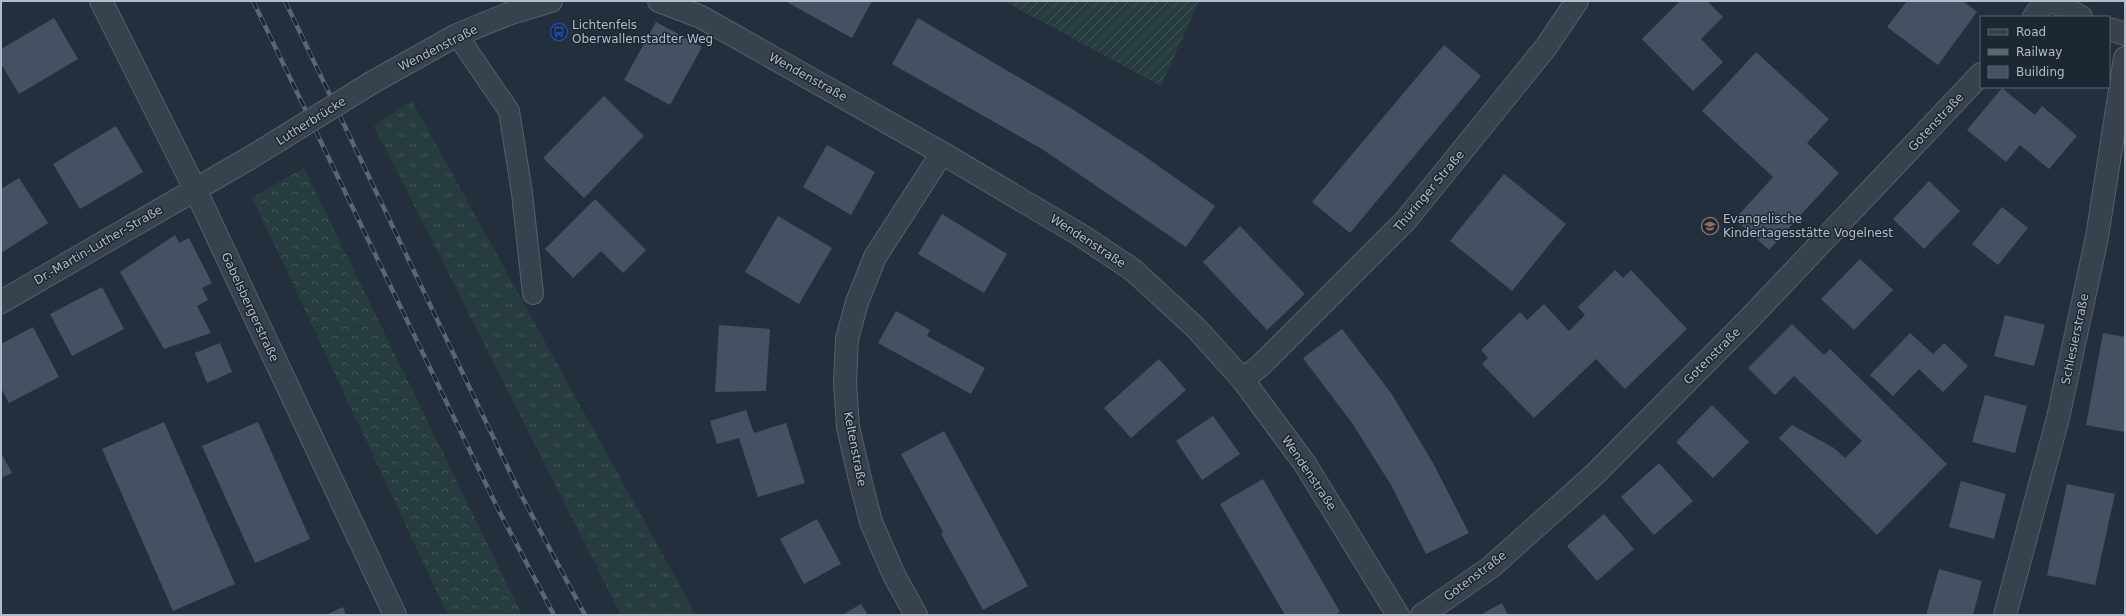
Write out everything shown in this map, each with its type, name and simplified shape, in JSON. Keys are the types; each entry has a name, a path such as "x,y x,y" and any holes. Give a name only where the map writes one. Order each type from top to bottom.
{"street":[{"name":"Gabelsbergerstraße","path":"101,1 195,189 395,615"},
{"name":"Wendenstraße","path":"373,82 457,35 508,14 551,1"},
{"name":"Wendenstraße","path":"660,1 701,17 942,153 1082,236 1133,270 1196,328 1243,380 1305,464 1398,615"},
{"name":"Thüringer Straße","path":"1243,380 1262,364 1406,220 1546,47 1577,1"},
{"path":"2035,16 2045,1"},
{"path":"2054,1 2079,16"},
{"path":"2110,29 2125,34"},
{"name":"Schlesierstraße","path":"2006,615 2061,403 2096,237 2125,58"},
{"name":"Gotenstraße","path":"1422,615 1491,566 1594,475 1750,318 1980,75"},
{"name":"Lutherbrücke","path":"195,189 248,159 373,82"},
{"name":"Keltenstraße","path":"916,615 894,575 871,522 859,475 848,427 845,382 847,339 857,302 875,257 942,153"},
{"name":"Dr.-Martin-Luther-Straße","path":"1,302 195,189"}],"lane":[{"path":"457,35 509,111 522,193 533,294"}],"green space":[{"path":"1004,1 1199,1 1161,86"},
{"path":"412,101 696,615 621,615 374,126"},
{"path":"304,168 522,615 448,615 252,197"}],"building":[{"path":"785,1 872,1 852,38"},
{"path":"1680,1 1707,1 1723,17 1701,39 1723,62 1693,91 1642,39"},
{"path":"1907,1 1963,1 1977,12 1938,65 1887,27"},
{"path":"54,18 78,59 19,94 1,64 1,49"},
{"path":"918,18 1069,107 1143,155 1215,206 1186,247 1042,149 892,64"},
{"path":"656,22 702,47 670,105 624,80"},
{"path":"1444,45 1481,76 1350,233 1312,202"},
{"path":"1756,52 1829,119 1807,143 1839,173 1769,250 1735,219 1773,177 1702,111"},
{"path":"2002,88 2035,115 2042,106 2077,136 2049,169 2020,145 2006,162 1967,130"},
{"path":"604,96 644,136 584,198 543,158"},
{"path":"116,126 143,172 80,209 53,164"},
{"path":"827,145 875,172 851,215 803,187"},
{"path":"1504,174 1566,224 1512,291 1450,241"},
{"path":"19,178 48,223 1,253 1,189"},
{"path":"1929,181 1960,211 1924,249 1893,219"},
{"path":"595,199 646,250 623,273 601,251 573,278 545,249"},
{"path":"2002,207 2028,228 1998,265 1972,244"},
{"path":"942,214 1007,254 984,293 918,254"},
{"path":"778,216 832,248 799,304 745,272"},
{"path":"1240,226 1305,294 1267,330 1203,262"},
{"path":"175,235 179,243 189,238 212,283 202,288 208,300 197,306 211,333 164,349 120,272"},
{"path":"1860,259 1893,290 1854,330 1821,299"},
{"path":"1615,270 1623,278 1631,270 1687,329 1625,389 1596,359 1534,418 1482,364 1488,358 1481,350 1520,312 1527,320 1544,304 1569,331 1585,315 1578,307"},
{"path":"102,287 124,329 72,356 50,314"},
{"path":"896,311 930,330 927,336 985,368 971,394 878,343"},
{"path":"2005,315 2045,325 2034,366 1994,356"},
{"path":"1792,324 1824,355 1830,349 1947,464 1877,535 1779,438 1792,425 1834,448 1845,458 1862,441 1794,376 1775,395 1748,368"},
{"path":"719,325 770,329 766,391 715,392"},
{"path":"33,327 59,377 9,403 2,390 1,391 1,344"},
{"path":"1342,329 1391,393 1433,463 1469,533 1426,554 1391,485 1352,423 1303,358"},
{"path":"1910,333 1933,354 1944,343 1968,366 1943,392 1919,369 1893,396 1870,375"},
{"path":"2103,333 2125,337 2125,432 2086,425"},
{"path":"220,343 232,372 207,383 195,353"},
{"path":"1159,359 1186,390 1131,438 1104,408"},
{"path":"1985,395 2027,406 2015,453 1972,442"},
{"path":"1712,405 1749,442 1713,478 1676,442"},
{"path":"746,410 754,433 786,423 805,483 758,497 739,438 717,444 710,421"},
{"path":"1213,416 1240,454 1202,480 1176,441"},
{"path":"164,422 235,584 173,611 102,449"},
{"path":"258,422 310,539 255,563 202,446"},
{"path":"944,431 1028,586 983,610 941,534 943,532 901,454"},
{"path":"1,453 12,473 1,478"},
{"path":"1659,463 1693,501 1654,535 1621,497"},
{"path":"1263,479 1340,612 1335,615 1285,615 1220,504"},
{"path":"1961,481 2006,494 1994,539 1949,527"},
{"path":"2067,484 2115,494 2095,585 2047,575"},
{"path":"1604,514 1634,549 1597,581 1567,546"},
{"path":"817,519 841,564 804,584 780,539"},
{"path":"1939,569 1982,581 1973,615 1926,615"},
{"path":"1502,603 1508,615 1480,615"},
{"path":"861,604 868,615 842,615"},
{"path":"343,607 346,615 326,615"}],"railway":[{"path":"253,1 498,509 554,615"},
{"path":"285,1 519,491 585,615"}],"place":[{"name":"Lichtenfels Oberwallenstadter Weg","path":"559,32"},
{"name":"Evangelische Kindertagesstätte Vogelnest","path":"1710,226"}]}
